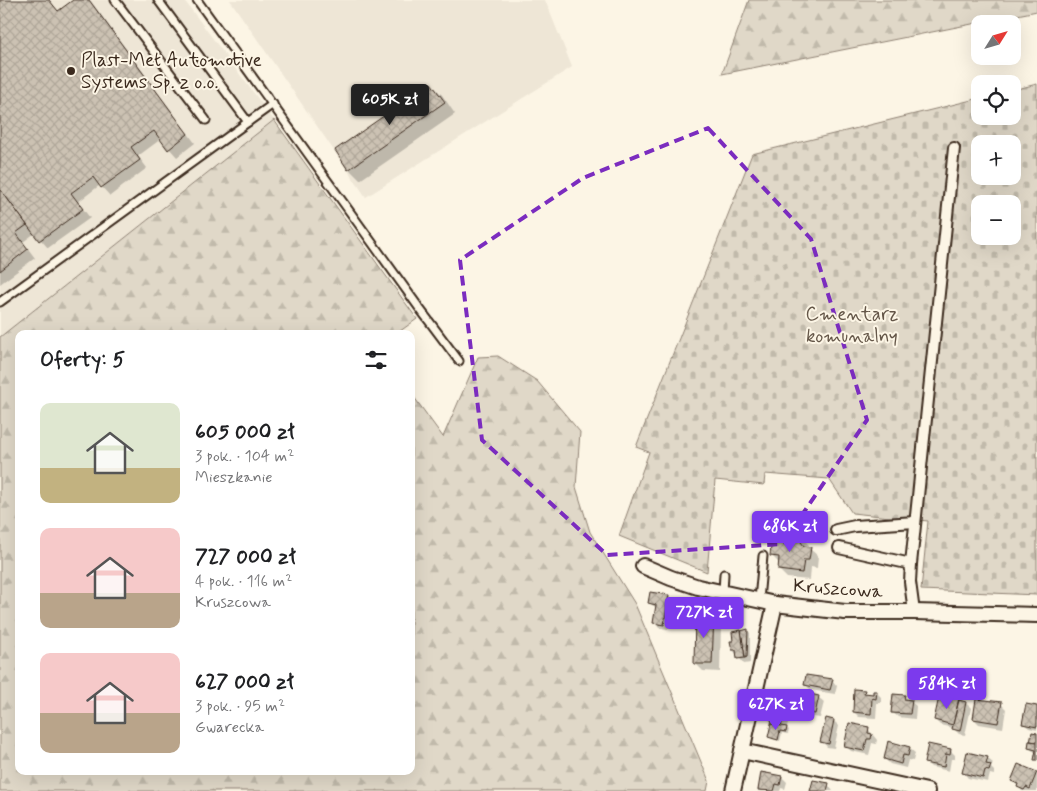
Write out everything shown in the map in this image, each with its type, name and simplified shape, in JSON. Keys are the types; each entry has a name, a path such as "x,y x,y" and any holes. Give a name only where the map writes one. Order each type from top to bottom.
{"street":[{"path":"914,612 910,582 911,564 954,148"},
{"path":"836,530 855,526 915,522"},
{"path":"839,548 911,564"},
{"name":"Kruszcowa","path":"643,566 680,581 775,604 845,612 1037,615"},
{"path":"733,791 775,604"},
{"path":"742,751 927,791"}],"lane":[{"path":"115,0 206,120"},
{"path":"158,0 248,122"},
{"path":"198,0 420,309 459,360"},
{"path":"0,302 272,104"},
{"path":"758,600 763,556"},
{"path":"723,592 724,574"}],"highlighted area":[{"path":"708,128 811,239 867,420 782,544 607,555 482,440 460,260 583,178"}],"shaded area":[{"path":"0,0 184,0 274,120 0,337"},
{"path":"230,0 545,0 572,67 366,197"}],"green space":[{"path":"749,0 1037,0 1037,11 1017,15 971,15 971,24 722,74"},
{"name":"Cmentarz komunalny","path":"1037,84 1037,595 921,590 928,521 852,513 829,479 765,474 764,485 715,480 707,572 619,536 649,452 636,447 752,154 971,100 971,125 1021,125 1021,88"},
{"path":"274,120 417,319 402,330 15,330 15,775 415,775 415,398 443,437 478,357 498,356 537,381 580,432 576,487 590,532 635,604 709,781 707,791 0,791 0,337"}],"building":[{"name":"Plast-Met Automotive Systems Sp. z o.o.","path":"0,0 49,0 58,11 73,0 89,0 188,134 168,150 154,131 131,147 140,160 101,188 93,177 71,193 83,209 39,241 0,189"},
{"path":"431,83 445,102 348,170 335,150"},
{"path":"0,189 27,225 16,233 28,249 0,271"},
{"path":"788,534 802,536 801,542 804,546 811,547 809,560 804,560 802,573 778,570 779,557 770,556 772,536 788,537"},
{"path":"650,592 669,595 664,625 653,623 656,605 648,603"},
{"path":"695,614 714,614 712,664 694,664"},
{"path":"748,629 747,657 745,658 741,631"},
{"path":"741,630 745,658 737,659 736,650 732,650 730,641 733,641 732,632"},
{"path":"806,675 833,679 830,690 804,685"},
{"path":"854,689 865,690 864,693 873,694 873,691 877,691 876,699 872,698 871,714 853,712"},
{"path":"797,691 819,696 815,714 794,710"},
{"path":"893,694 905,695 904,699 912,700 910,714 891,713"},
{"path":"948,696 959,698 953,725 934,720 939,697 947,699"},
{"path":"976,699 1002,702 998,723 973,719"},
{"path":"959,700 966,702 960,731 952,729"},
{"path":"776,702 786,704 781,726 771,724 772,719 766,718 768,709 775,710"},
{"path":"1026,704 1037,706 1037,727 1022,724"},
{"path":"826,718 834,720 829,744 820,742"},
{"path":"849,723 869,727 868,733 872,734 871,739 867,739 864,751 844,747"},
{"path":"771,724 787,727 786,732 780,731 778,740 768,737"},
{"path":"1032,732 1037,733 1037,742 1030,741"},
{"path":"888,741 910,747 908,756 903,755 901,764 884,759"},
{"path":"1029,741 1037,742 1037,760 1034,760 1036,750 1028,748"},
{"path":"928,744 951,749 950,755 946,754 944,767 924,763"},
{"path":"967,752 988,757 986,764 991,765 989,771 985,770 983,778 962,773"},
{"path":"1018,764 1037,772 1030,789 1026,787 1024,790 1017,787 1018,784 1011,781"},
{"path":"761,772 782,776 780,785 776,784 774,791 758,790"},
{"path":"813,780 829,783 827,791 810,791"}],"place":[{"name":"Plast-Met Automotive Systems Sp. z o.o.","path":"71,71"}]}
